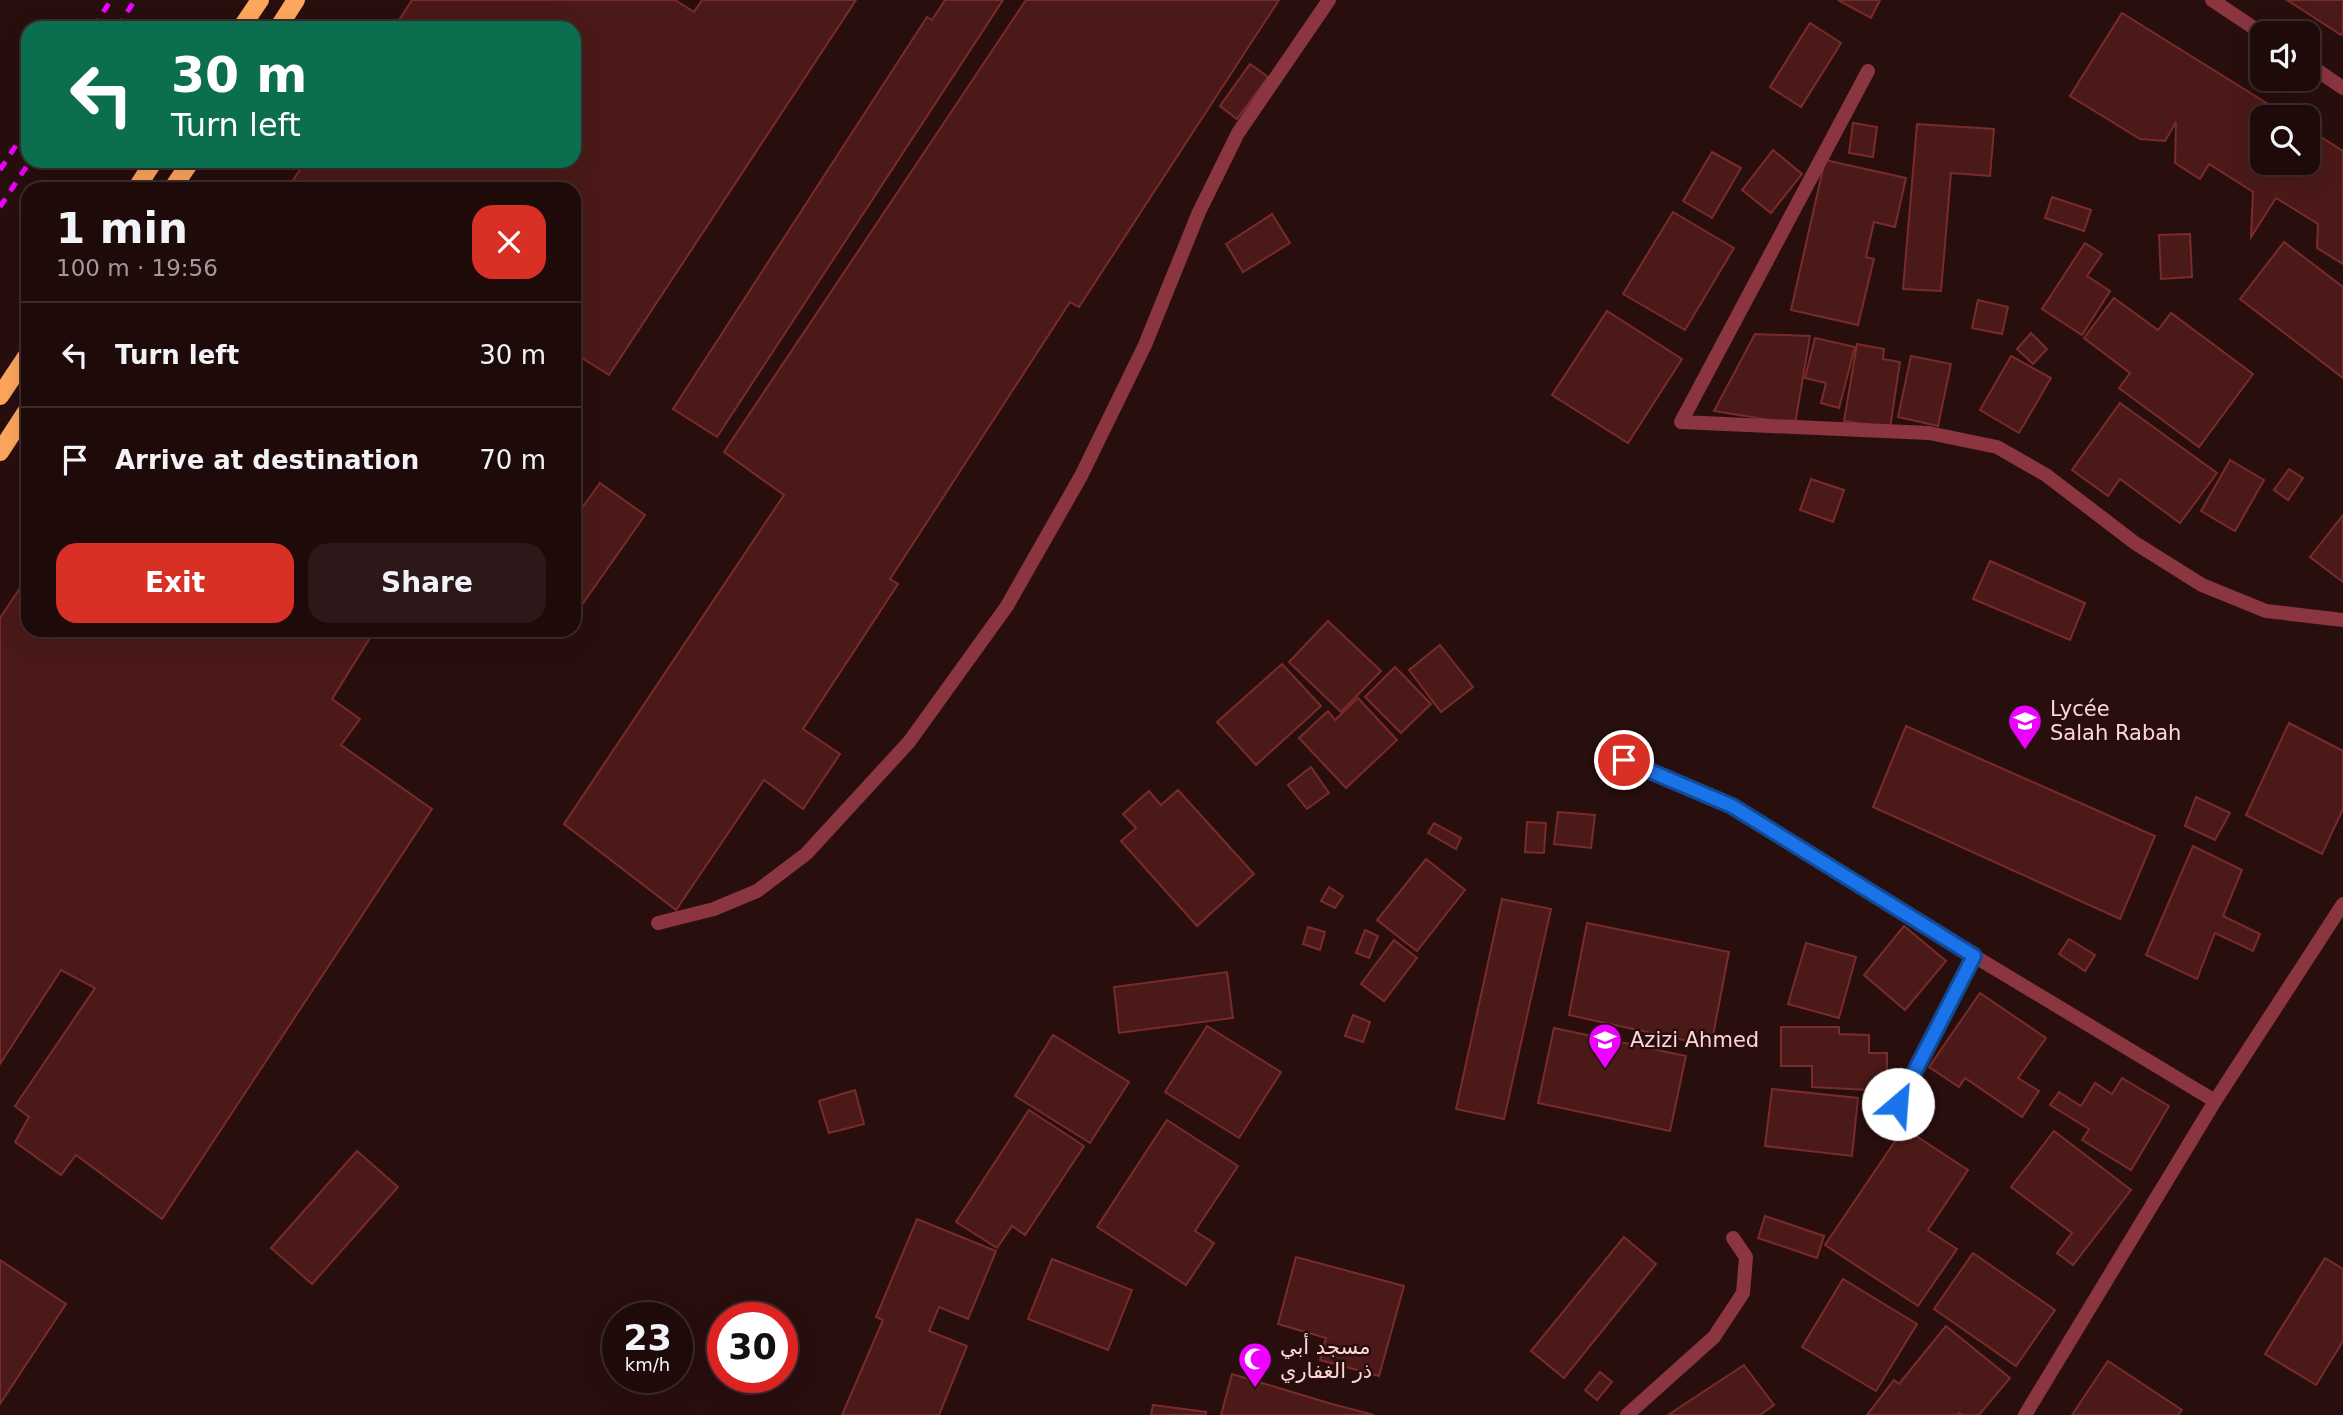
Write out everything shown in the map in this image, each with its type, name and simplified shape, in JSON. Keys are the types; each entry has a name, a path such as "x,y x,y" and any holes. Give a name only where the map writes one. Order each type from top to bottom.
{"main road":[{"path":"246,21 260,0"},
{"path":"282,21 296,0"},
{"path":"0,396 21,364"},
{"path":"0,452 21,420"}],"street":[{"path":"658,923 715,909 757,891 806,854 917,731 1007,606 1081,476 1145,345 1199,212 1238,133 1329,0"},
{"path":"2213,0 2250,25"},
{"path":"1868,71 1681,422 1929,433 1997,447 2046,475 2135,543 2202,584 2266,611 2343,620"},
{"path":"2320,72 2343,88"},
{"path":"1624,760 1732,806 2215,1101"},
{"path":"2025,1415 2215,1101 2343,904"},
{"path":"1898,1104 1974,956"},
{"path":"1627,1415 1714,1337 1743,1293 1746,1257 1733,1238"}],"building":[{"path":"412,0 675,0 694,12 702,0 856,0 609,375 581,357 581,182 292,182 301,168 581,168 581,21 398,21"},
{"path":"945,0 1003,0 717,437 673,409 927,17 932,20"},
{"path":"1026,0 1279,0 1079,307 1070,302 890,579 898,584 803,729 840,754 803,809 764,780 676,910 564,824 784,495 724,452"},
{"path":"1838,0 1880,0 1871,18"},
{"path":"2287,0 2343,0 2341,35"},
{"path":"2122,13 2270,105 2250,105 2250,175 2320,175 2320,137 2343,151 2343,264 2317,248 2318,224 2276,198 2251,237 2253,192 2209,164 2200,179 2175,163 2176,122 2165,141 2140,139 2070,96"},
{"path":"1810,23 1841,43 1801,107 1770,87"},
{"path":"1250,64 1268,77 1237,119 1220,106"},
{"path":"1853,123 1877,127 1873,157 1849,153"},
{"path":"1917,124 1994,129 1990,176 1951,173 1941,291 1903,289"},
{"path":"1773,150 1802,174 1771,213 1742,190"},
{"path":"1712,152 1741,168 1712,218 1683,201"},
{"path":"1825,160 1906,178 1895,227 1874,222 1866,257 1874,259 1858,325 1791,310"},
{"path":"2052,197 2091,210 2084,231 2045,218"},
{"path":"1673,212 1734,248 1685,330 1623,294"},
{"path":"1272,214 1290,243 1243,272 1226,244"},
{"path":"2190,234 2192,277 2161,279 2159,235"},
{"path":"2284,242 2343,287 2343,378 2240,299"},
{"path":"2085,243 2102,254 2087,276 2110,291 2082,335 2042,309"},
{"path":"2114,298 2158,330 2171,313 2253,374 2199,447 2119,388 2130,373 2084,338"},
{"path":"1978,300 2008,307 2002,334 1972,328"},
{"path":"1607,311 1682,359 1628,443 1552,395"},
{"path":"2031,333 2047,349 2033,364 2017,349"},
{"path":"1755,334 1810,336 1795,424 1714,411"},
{"path":"1815,338 1855,347 1839,408 1821,403 1826,383 1805,378"},
{"path":"1857,344 1884,349 1883,359 1900,362 1890,428 1844,421"},
{"path":"1911,356 1951,364 1938,426 1898,417"},
{"path":"2011,356 2051,378 2019,433 1980,410"},
{"path":"2120,403 2217,473 2180,523 2120,479 2108,496 2072,470"},
{"path":"2230,460 2264,480 2235,531 2201,511"},
{"path":"2289,469 2303,478 2288,500 2274,490"},
{"path":"1811,479 1844,490 1833,522 1800,510"},
{"path":"600,483 645,515 581,606 581,509"},
{"path":"2343,515 2343,582 2310,557"},
{"path":"1990,561 2085,603 2070,640 1973,599"},
{"path":"21,586 21,637 371,637 332,699 360,719 341,745 432,809 162,1219 76,1155 61,1175 15,1142 29,1117 15,1106 95,988 61,970 0,1064 0,618"},
{"path":"1328,621 1381,671 1341,712 1289,662"},
{"path":"1440,645 1473,687 1441,712 1409,670"},
{"path":"1282,664 1321,706 1256,765 1217,722"},
{"path":"1395,667 1431,704 1401,733 1365,697"},
{"path":"1358,698 1397,740 1346,788 1299,738 1328,711 1335,720"},
{"path":"2289,723 2343,751 2343,809 2322,854 2246,815"},
{"path":"1906,726 2155,836 2120,919 1873,807"},
{"path":"1311,767 1329,793 1307,809 1288,785"},
{"path":"1178,790 1254,874 1197,926 1121,841 1136,828 1123,814 1149,791 1161,805"},
{"path":"2196,797 2230,813 2215,840 2185,826"},
{"path":"1558,812 1595,815 1591,848 1554,844"},
{"path":"1527,822 1546,823 1544,853 1525,852"},
{"path":"1434,823 1461,838 1456,849 1428,833"},
{"path":"2193,846 2242,870 2223,916 2260,934 2253,951 2215,933 2197,979 2146,955"},
{"path":"1426,859 1465,890 1417,951 1377,920"},
{"path":"1329,887 1343,896 1335,908 1321,901"},
{"path":"1502,899 1551,909 1504,1119 1456,1109"},
{"path":"1587,923 1729,952 1711,1046 1569,1015"},
{"path":"1904,926 1946,961 1905,1010 1864,975"},
{"path":"1308,927 1325,932 1320,950 1303,944"},
{"path":"1365,930 1378,936 1369,958 1356,953"},
{"path":"2069,939 2095,955 2085,971 2059,954"},
{"path":"1394,940 1417,958 1384,1001 1361,984"},
{"path":"1806,943 1856,957 1839,1018 1788,1004"},
{"path":"1227,972 1233,1018 1119,1033 1114,987"},
{"path":"1980,993 2046,1038 2018,1078 2039,1091 2022,1117 1965,1078 1959,1087 1929,1067"},
{"path":"1353,1015 1370,1022 1363,1042 1345,1036"},
{"path":"1207,1026 1281,1072 1239,1138 1165,1092"},
{"path":"1781,1027 1839,1027 1839,1034 1869,1035 1869,1053 1887,1053 1887,1091 1812,1087 1812,1066 1781,1066"},
{"path":"1554,1028 1686,1056 1670,1131 1538,1103"},
{"path":"1053,1035 1129,1082 1090,1143 1015,1096"},
{"path":"2122,1078 2169,1106 2131,1170 2082,1140 2089,1129 2050,1105 2059,1092 2081,1106 2095,1083 2112,1094"},
{"path":"1772,1089 1858,1098 1852,1156 1765,1146"},
{"path":"855,1090 864,1124 829,1133 819,1101"},
{"path":"1029,1110 1084,1146 1025,1235 1012,1226 997,1248 956,1222"},
{"path":"1167,1120 1238,1166 1195,1231 1214,1243 1186,1285 1097,1227"},
{"path":"1904,1128 1968,1170 1928,1230 1957,1249 1918,1306 1825,1245"},
{"path":"2054,1131 2131,1190 2073,1265 2057,1253 2072,1233 2011,1187"},
{"path":"357,1151 398,1187 312,1284 271,1248"},
{"path":"1765,1216 1824,1236 1817,1258 1758,1238"},
{"path":"917,1219 996,1251 968,1319 939,1307 929,1331 967,1346 939,1415 842,1415 883,1320 876,1317"},
{"path":"1624,1237 1656,1264 1564,1378 1531,1351"},
{"path":"1973,1253 2055,1310 2016,1366 1934,1309"},
{"path":"1296,1257 1404,1286 1379,1376 1320,1360 1326,1338 1278,1324"},
{"path":"2325,1258 2343,1269 2343,1341 2316,1385 2265,1354"},
{"path":"1052,1259 1132,1290 1108,1350 1028,1319"},
{"path":"0,1260 66,1304 0,1404"},
{"path":"1843,1279 1917,1324 1876,1391 1802,1347"},
{"path":"1946,1326 2010,1378 1979,1415 1867,1415 1894,1380 1899,1384"},
{"path":"2108,1361 2182,1410 2178,1415 2072,1415"},
{"path":"1744,1365 1774,1405 1760,1415 1668,1415"},
{"path":"1600,1372 1612,1382 1597,1400 1585,1390"},
{"name":"مسجد أبي ذر الغفاري","path":"1232,1374 1332,1404 1374,1415 1221,1415"},
{"path":"1153,1405 1206,1412 1206,1415 1151,1415"}],"railway":[{"path":"98,21 111,0"},
{"path":"122,21 135,0"},
{"path":"0,170 21,138"},
{"path":"0,207 25,168"}],"place":[{"name":"Lycée Salah Rabah","path":"2025,751"},
{"name":"Azizi Ahmed","path":"1605,1070"},
{"name":"مسجد أبي ذر الغفاري","path":"1255,1389"}],"route":[{"path":"1624,760 1732,806 1974,956 1898,1104"}]}
